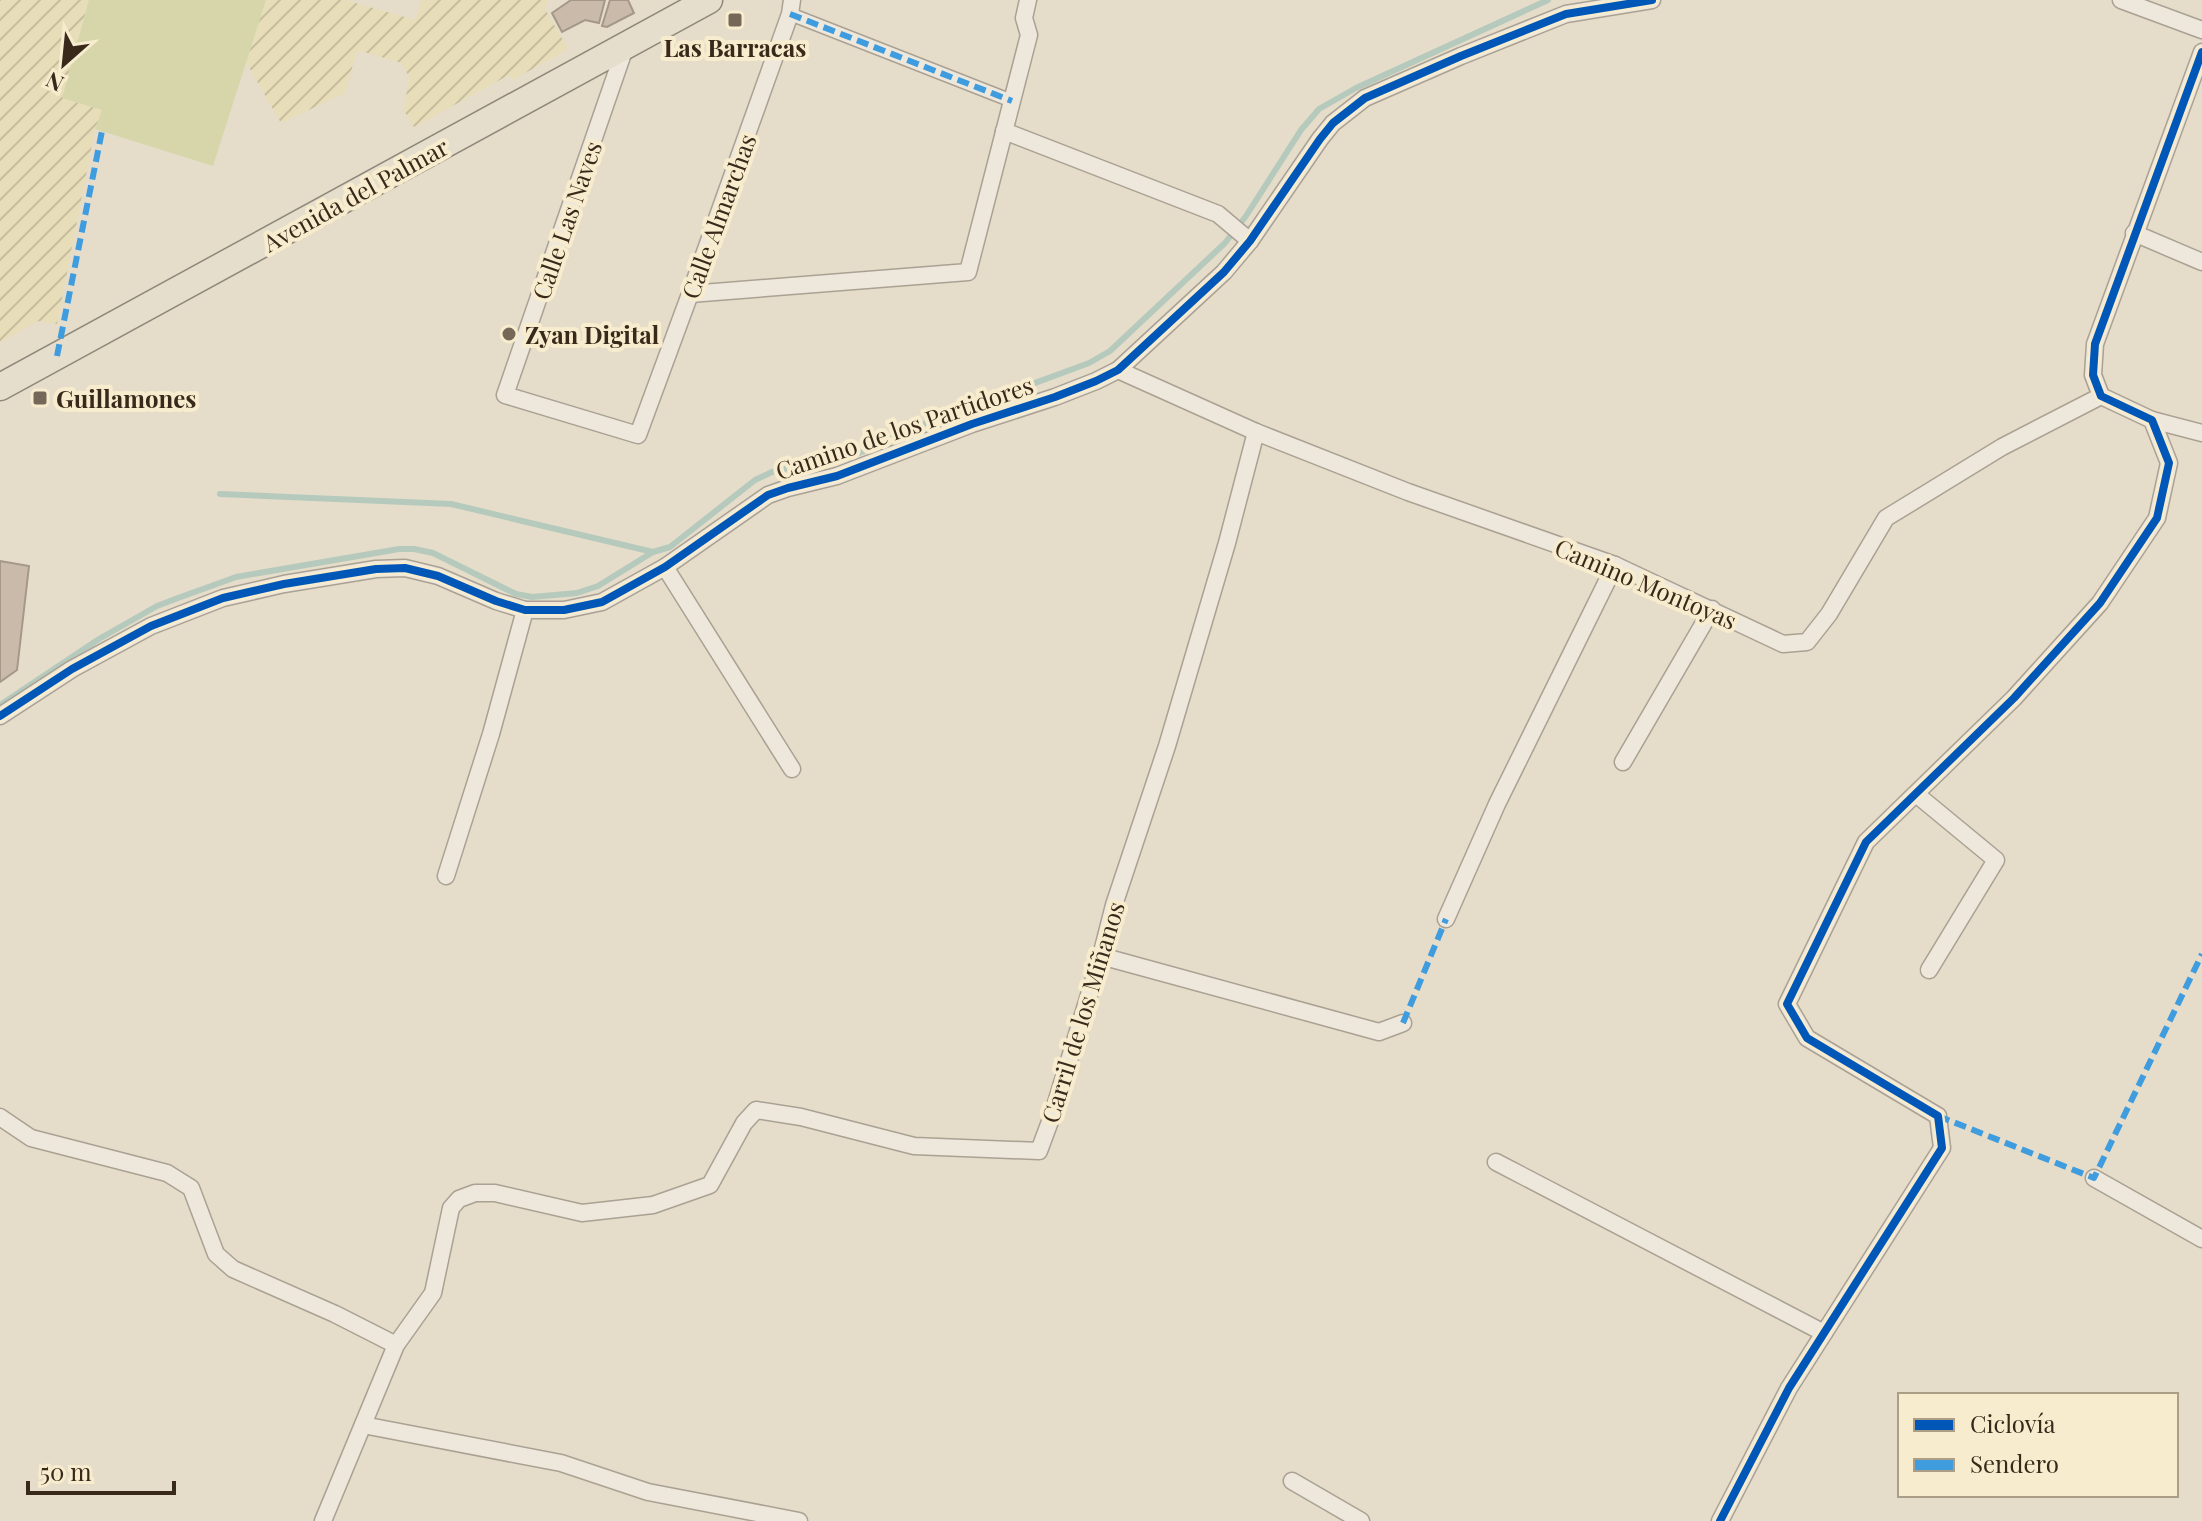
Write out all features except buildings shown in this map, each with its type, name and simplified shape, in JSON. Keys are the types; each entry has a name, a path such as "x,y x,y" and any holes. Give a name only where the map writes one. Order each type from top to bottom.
{"main road":[{"path":"662,25 670,0"},
{"name":"Avenida del Palmar","path":"0,387 709,0"}],"street":[{"path":"690,294 968,272 1029,35 1024,18 1028,0"},
{"name":"Camino de los Partidores","path":"0,716 72,669 151,626 223,598 284,584 376,569 405,568 438,576 525,610 564,610 602,602 665,567 768,495 837,476 1096,381 1118,370 1224,272 1250,241 1320,139 1333,123 1365,98 1566,14 1652,0"},
{"path":"2121,0 2202,30"},
{"path":"791,7 1012,101"},
{"name":"Calle Almarchas","path":"505,395 638,435 791,7"},
{"name":"Calle Las Naves","path":"505,395 627,45"},
{"path":"2202,52 2095,344 2093,375 2101,396 2152,420 2202,433"},
{"path":"1004,131 1218,214 1250,241"},
{"path":"2134,233 2202,262"},
{"name":"Camino Montoyas","path":"1118,370 1256,432 1408,492 1615,565 1783,644 1807,642 1829,614 1886,518 2002,447 2101,396"},
{"path":"1720,1521 1789,1388 1942,1148 1938,1116 1807,1038 1787,1004 1866,842 2014,698 2100,603 2157,518 2169,463 2152,420"},
{"name":"Carril de los Miñanos","path":"396,1345 433,1293 451,1208 459,1199 475,1193 495,1193 582,1213 653,1205 710,1185 744,1123 756,1110 801,1117 914,1146 1039,1151 1176,714 1256,432"},
{"path":"1446,919 1497,804 1615,565"},
{"path":"665,567 792,769"},
{"path":"1623,762 1712,609"},
{"path":"446,876 491,734 525,610"},
{"path":"1916,794 1996,860 1929,970"},
{"path":"1101,956 1379,1032 1403,1023"},
{"path":"0,1117 31,1138 167,1173 191,1188 216,1254 233,1269 396,1345 323,1521"},
{"path":"1496,1162 1824,1333"},
{"path":"2094,1178 2202,1239"},
{"path":"363,1425 561,1463 648,1492 799,1521"},
{"path":"1292,1481 1361,1521"}],"shaded area":[{"path":"0,0 89,0 62,98 102,110 95,129 57,324 38,321 0,342"},
{"path":"266,0 345,0 415,20 422,0 548,0 545,9 568,49 513,80 509,75 414,127 404,111 409,77 402,63 357,50 345,93 281,123 246,62"}],"green space":[{"path":"89,0 266,0 213,166 95,129 102,110 62,98"}],"waterway":[{"path":"0,705 99,639 157,606 236,577 414,549 433,553 516,594 532,597 577,593 598,586 653,552 670,547 755,480 772,472 846,459 913,428 1089,363 1110,351 1225,243 1301,130 1319,109 1356,88 1548,0"},
{"path":"220,494 451,504 653,552"}],"marked path":[{"path":"790,14 1012,101"},
{"path":"57,356 102,131"},
{"path":"1403,1023 1446,919"},
{"path":"1938,1116 2094,1178 2202,954"}],"cycle path":[{"path":"0,716 72,669 151,626 223,598 284,584 376,569 405,568 438,576 525,610 564,610 602,602 665,567 768,495 837,476 972,424 1055,397 1118,370 1224,272 1250,241 1320,139 1333,123 1365,98 1566,14 1652,0"},
{"path":"1720,1521 1789,1388 1942,1148 1938,1116 1807,1038 1787,1004 1866,842 2014,698 2100,603 2157,518 2169,463 2152,420 2101,396 2093,375 2095,344 2202,52"}],"place":[{"name":"Las Barracas","path":"735,20"},
{"name":"Zyan Digital","path":"509,334"},
{"name":"Guillamones","path":"40,398"}]}
